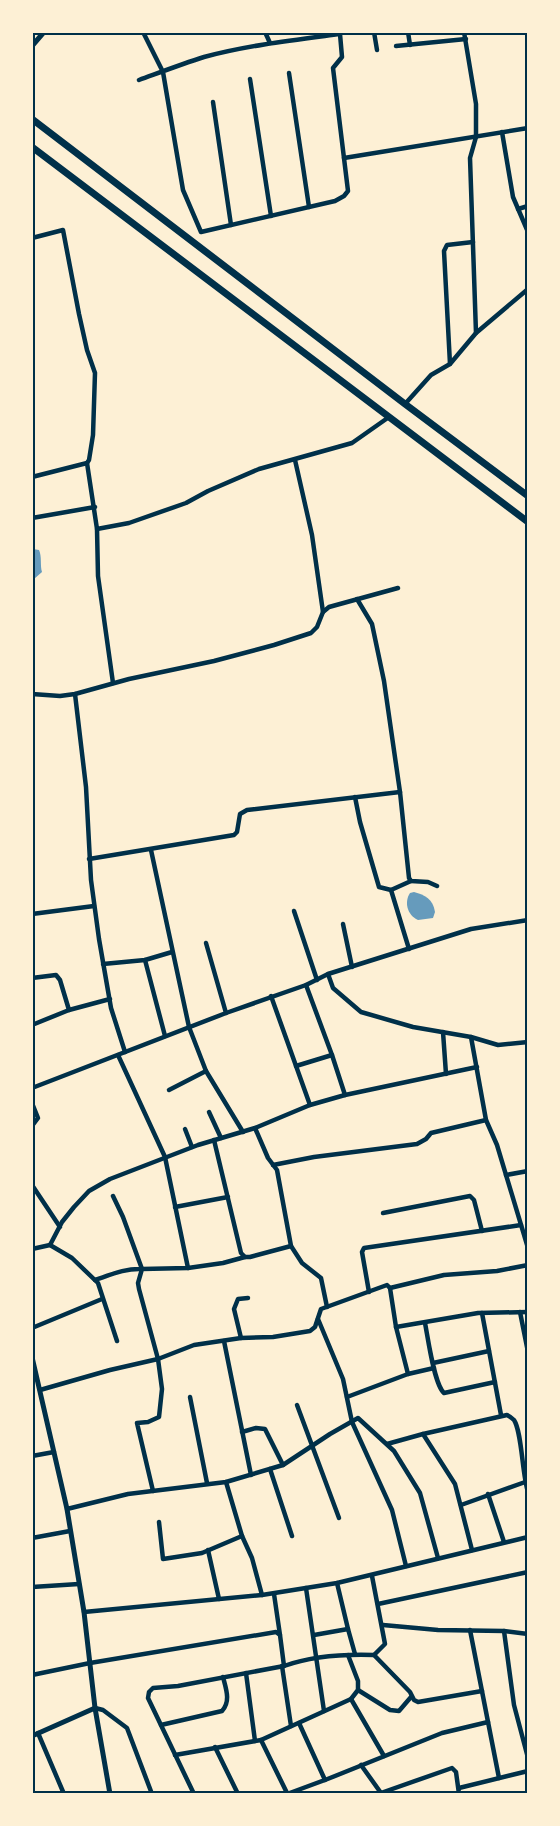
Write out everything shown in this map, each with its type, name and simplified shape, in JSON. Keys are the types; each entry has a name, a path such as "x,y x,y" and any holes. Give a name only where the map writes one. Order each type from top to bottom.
{"main road":[{"path":"32,119 528,496"},
{"path":"32,147 528,522"}],"street":[{"path":"32,46 44,32"},
{"path":"139,80 163,72 205,57 270,43 340,33 342,57 332,68 348,192 335,201 202,232 183,190 163,72 143,32"},
{"path":"265,32 270,43"},
{"path":"374,32 377,50"},
{"path":"408,32 410,45"},
{"path":"464,32 476,104 476,137 470,158 476,332"},
{"path":"396,46 466,39"},
{"path":"288,73 310,207"},
{"path":"250,79 271,216"},
{"path":"213,102 231,225"},
{"path":"344,158 528,128"},
{"path":"502,132 514,197 528,232"},
{"path":"518,209 528,206"},
{"path":"32,238 63,230 87,350 95,373 91,457 87,463 32,476"},
{"path":"450,364 444,251 447,245 473,242"},
{"path":"405,404 431,375 450,364 476,332 528,289"},
{"path":"97,528 129,523 145,518 186,503 246,474 352,443 389,417"},
{"path":"32,694 60,696 76,694 274,645 311,633 317,628 323,612 312,535 295,460"},
{"path":"87,463 95,507 98,576 113,684"},
{"path":"32,518 95,507"},
{"path":"323,612 329,607 398,588"},
{"path":"357,599 372,624 384,681 400,792 409,878 411,881"},
{"path":"76,694 86,787 89,859 94,906 110,999 125,1052"},
{"path":"89,859 234,835 237,832 240,814 247,810 400,792"},
{"path":"355,797 360,822 379,887 391,890 411,881 428,882 437,886"},
{"path":"151,850 189,1027 206,1071 243,1132"},
{"path":"391,890 408,949"},
{"path":"32,914 94,906"},
{"path":"294,911 317,980"},
{"path":"32,1088 226,1012 306,985 328,974 471,929 528,920"},
{"path":"343,924 352,966"},
{"path":"206,943 226,1012"},
{"path":"103,964 144,960 172,952"},
{"path":"144,960 165,1036"},
{"path":"328,974 334,988 361,1012 413,1027 471,1037 498,1045 528,1042"},
{"path":"32,978 56,975 60,980 69,1010"},
{"path":"306,985 345,1095"},
{"path":"271,996 310,1104"},
{"path":"32,1025 69,1010 110,999"},
{"path":"443,1032 446,1074"},
{"path":"471,1037 486,1120 497,1145 528,1248"},
{"path":"296,1066 332,1054"},
{"path":"118,1055 164,1157 188,1268"},
{"path":"32,1249 50,1244 60,1227 89,1191 110,1179 192,1147 255,1128 310,1104 477,1067"},
{"path":"169,1090 206,1071"},
{"path":"32,1103 38,1118 32,1126"},
{"path":"210,1112 221,1138"},
{"path":"273,1165 314,1157 417,1144 426,1140 431,1134 486,1120"},
{"path":"185,1128 192,1147"},
{"path":"255,1128 268,1158 278,1170 291,1246 302,1262 321,1278 326,1307"},
{"path":"214,1140 241,1253 245,1257"},
{"path":"506,1175 528,1171"},
{"path":"32,1185 60,1227"},
{"path":"113,1196 123,1217 142,1269 138,1289 158,1359 162,1389 159,1417 148,1422 137,1423 153,1491"},
{"path":"383,1213 470,1196 474,1200 482,1231"},
{"path":"174,1207 228,1197"},
{"path":"369,1292 362,1252 364,1248 521,1225"},
{"path":"50,1244 72,1258 98,1283 117,1341"},
{"path":"95,1280 126,1270 188,1268 223,1263 291,1246"},
{"path":"40,1390 110,1370 158,1359 194,1346 241,1338 310,1331 315,1327 321,1309 383,1286 390,1288 444,1275 497,1271 528,1265"},
{"path":"390,1288 396,1327 408,1374"},
{"path":"241,1338 234,1309 238,1299 248,1298"},
{"path":"32,1328 102,1299"},
{"path":"520,1312 528,1352"},
{"path":"396,1327 482,1313 528,1312"},
{"path":"482,1313 501,1415"},
{"path":"318,1318 338,1365 352,1422 392,1510 406,1566"},
{"path":"425,1323 440,1390 444,1393 495,1382"},
{"path":"224,1341 251,1474"},
{"path":"347,1397 433,1365 489,1351"},
{"path":"32,1357 67,1509 84,1612 95,1708 110,1794"},
{"path":"190,1397 207,1484"},
{"path":"297,1405 338,1518"},
{"path":"387,1444 507,1415 514,1420 528,1492"},
{"path":"67,1509 128,1494 226,1482 283,1465 358,1418 394,1451 420,1493 438,1558"},
{"path":"242,1432 256,1428 265,1429 283,1465"},
{"path":"423,1434 456,1484 472,1550"},
{"path":"32,1456 54,1452"},
{"path":"270,1469 292,1536"},
{"path":"461,1505 526,1481"},
{"path":"226,1482 242,1536 252,1558 262,1595"},
{"path":"488,1494 504,1542"},
{"path":"159,1522 163,1559 202,1553 242,1536"},
{"path":"32,1538 70,1531"},
{"path":"84,1612 274,1594 372,1576 528,1537"},
{"path":"208,1550 219,1600"},
{"path":"378,1604 528,1572"},
{"path":"372,1576 385,1644 374,1655"},
{"path":"338,1583 355,1654"},
{"path":"32,1587 80,1584"},
{"path":"306,1588 324,1711"},
{"path":"274,1594 291,1726"},
{"path":"382,1625 438,1630 504,1631 528,1634"},
{"path":"314,1635 348,1629"},
{"path":"470,1630 499,1778"},
{"path":"504,1631 514,1704 528,1758"},
{"path":"32,1675 90,1663 276,1632 280,1634"},
{"path":"194,1794 148,1698 148,1692 153,1688 178,1686 283,1666 300,1660 355,1654 374,1655 418,1702 482,1691"},
{"path":"175,1755 261,1740 351,1699 358,1690 358,1681 348,1655"},
{"path":"246,1673 255,1741"},
{"path":"161,1725 222,1711 227,1706 228,1700 223,1677"},
{"path":"358,1690 390,1710 399,1711 412,1697"},
{"path":"351,1699 384,1756"},
{"path":"32,1736 95,1708 103,1710 127,1728 152,1794"},
{"path":"299,1722 325,1780"},
{"path":"261,1740 287,1794 442,1733 488,1722"},
{"path":"38,1733 64,1794"},
{"path":"215,1747 238,1794"},
{"path":"361,1765 380,1793 452,1768 456,1772 459,1791 528,1771"},
{"path":"395,1788 398,1794"}],"water":[{"path":"33,549 39,550 42,572 34,579 33,579"},
{"path":"414,892 425,896 430,901 435,912 433,918 418,920 411,915 407,900 410,893"}]}
